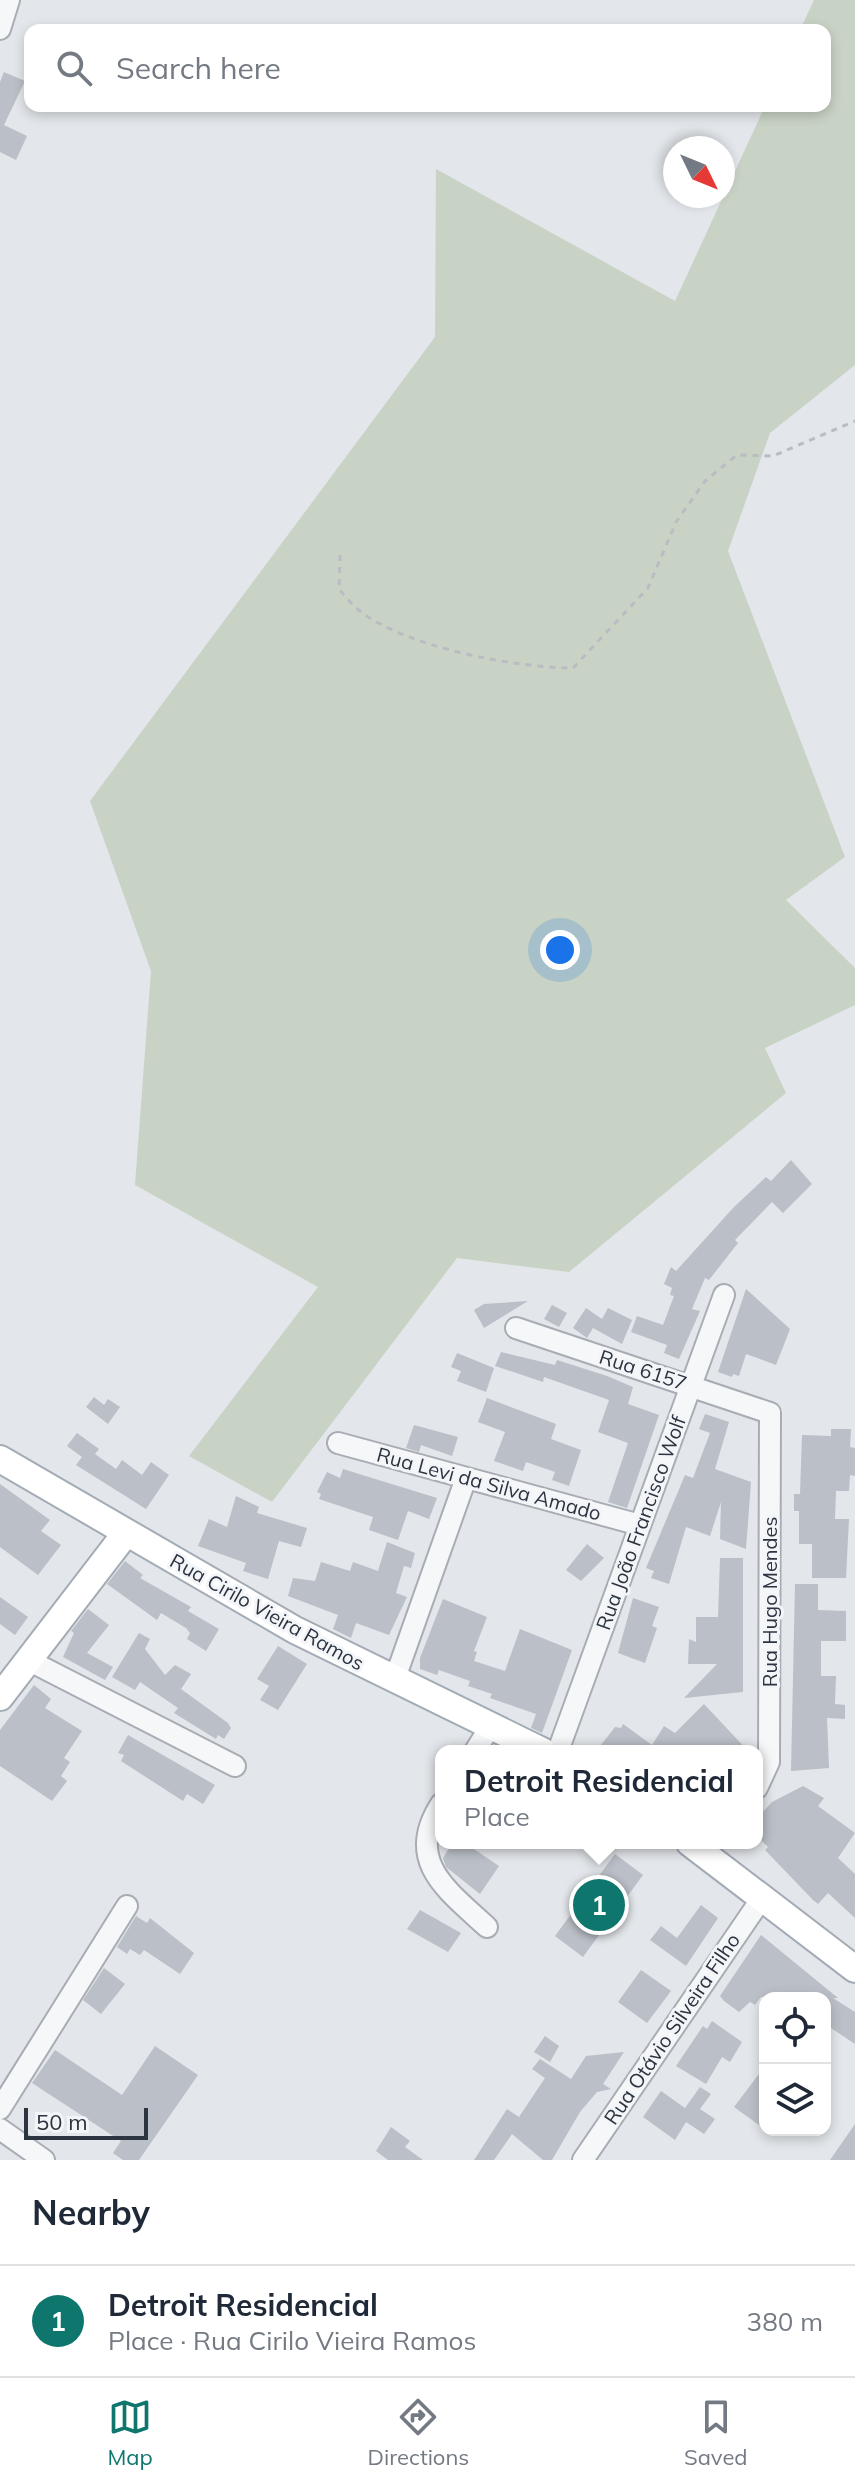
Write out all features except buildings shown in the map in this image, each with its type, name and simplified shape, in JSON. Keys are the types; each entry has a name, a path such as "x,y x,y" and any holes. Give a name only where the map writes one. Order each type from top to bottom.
{"main road":[{"name":"Rua Cirilo Vieira Ramos","path":"0,1459 295,1630 529,1745"},
{"path":"0,1697 126,1533"},
{"path":"702,1849 855,1969"}],"street":[{"path":"0,29 9,0"},
{"name":"Rua João Francisco Wolf","path":"560,1745 724,1295"},
{"name":"Rua 6157","path":"516,1328 770,1413"},
{"name":"Rua Hugo Mendes","path":"763,1775 769,1762 770,1413"},
{"name":"Rua Levi da Silva Amado","path":"338,1443 640,1525"},
{"path":"394,1681 466,1478"},
{"path":"28,1660 235,1766"},
{"path":"479,1745 490,1727"},
{"path":"435,1816 426,1833 426,1852 433,1872 487,1927"},
{"name":"Rua Otávio Silveira Filho","path":"583,2160 762,1898"},
{"path":"0,2109 127,1906"},
{"path":"0,2129 44,2160"}],"path":[{"path":"340,555 339,589 361,612 416,640 532,668 573,668 648,588 676,522 705,481 737,455 773,456 855,421"}],"green space":[{"path":"814,0 855,0 855,365 770,433 728,551 845,857 786,900 855,968 855,1005 765,1048 786,1093 569,1272 457,1258 272,1502 189,1456 318,1287 135,1185 151,971 90,801 435,337 436,169 675,301 718,208 735,208 735,171 762,112 831,112 831,24 803,24"}],"place":[{"name":"Detroit Residencial","path":"599,1905"}]}
